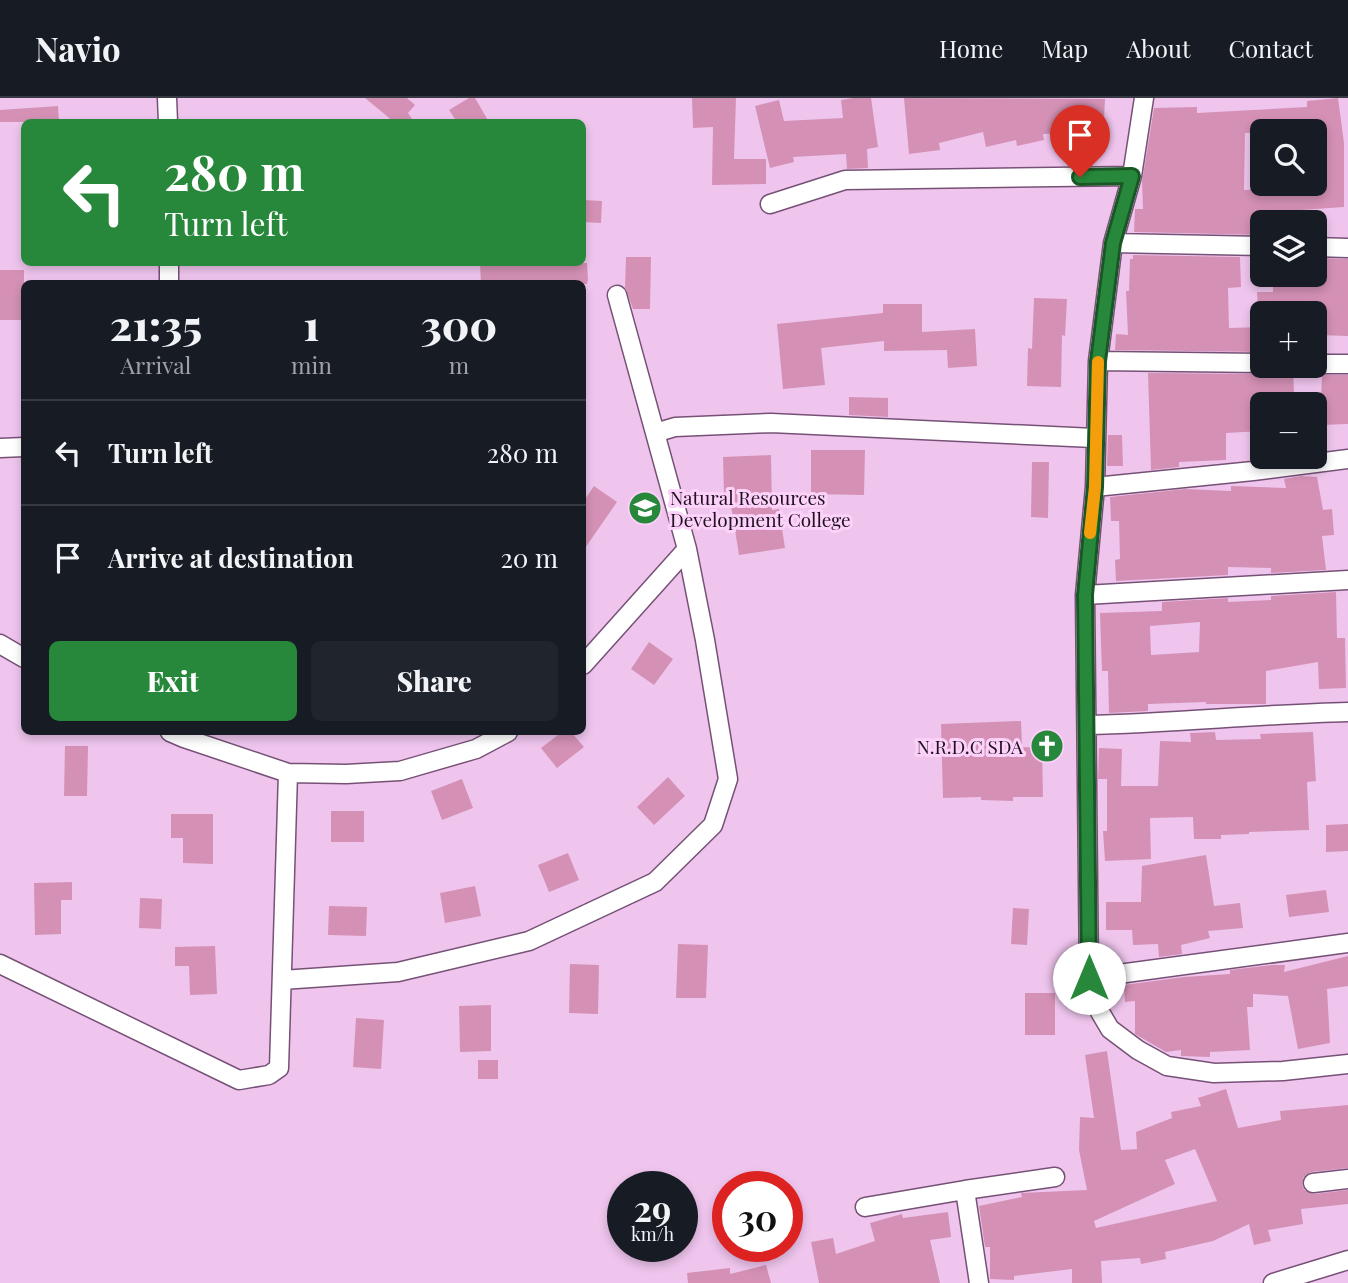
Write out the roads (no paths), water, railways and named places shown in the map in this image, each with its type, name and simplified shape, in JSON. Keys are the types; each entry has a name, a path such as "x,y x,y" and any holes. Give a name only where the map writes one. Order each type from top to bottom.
{"street":[{"path":"167,98 168,119"},
{"path":"1144,98 1132,176 1113,243 1098,361 1094,438 1095,487 1085,595 1089,978 1100,1012 1110,1029 1138,1050 1167,1066 1214,1073 1283,1071 1348,1064"},
{"path":"770,204 845,180 1132,176"},
{"path":"1113,243 1250,246"},
{"path":"1327,247 1348,247"},
{"path":"282,980 398,972 529,941 654,882 713,825 728,779 705,640 687,549 617,295"},
{"path":"1098,361 1250,363"},
{"path":"1327,364 1348,364"},
{"path":"655,433 675,426 771,424 1094,438"},
{"path":"0,447 21,447"},
{"path":"1095,487 1348,459"},
{"path":"586,662 687,549"},
{"path":"1085,595 1348,580"},
{"path":"0,644 21,656"},
{"path":"1087,725 1175,723 1286,713 1348,712"},
{"path":"177,735 288,773 345,774 400,771 476,749 502,735"},
{"path":"0,964 239,1080 269,1075 279,1068 288,773"},
{"path":"1089,978 1348,943"},
{"path":"864,1207 1055,1177"},
{"path":"1313,1183 1348,1179"},
{"path":"965,1190 979,1283"},
{"path":"1273,1283 1304,1278 1348,1261"}],"place":[{"name":"Natural Resources Development College","path":"645,508"},
{"name":"N.R.D.C SDA","path":"1047,746"}]}
